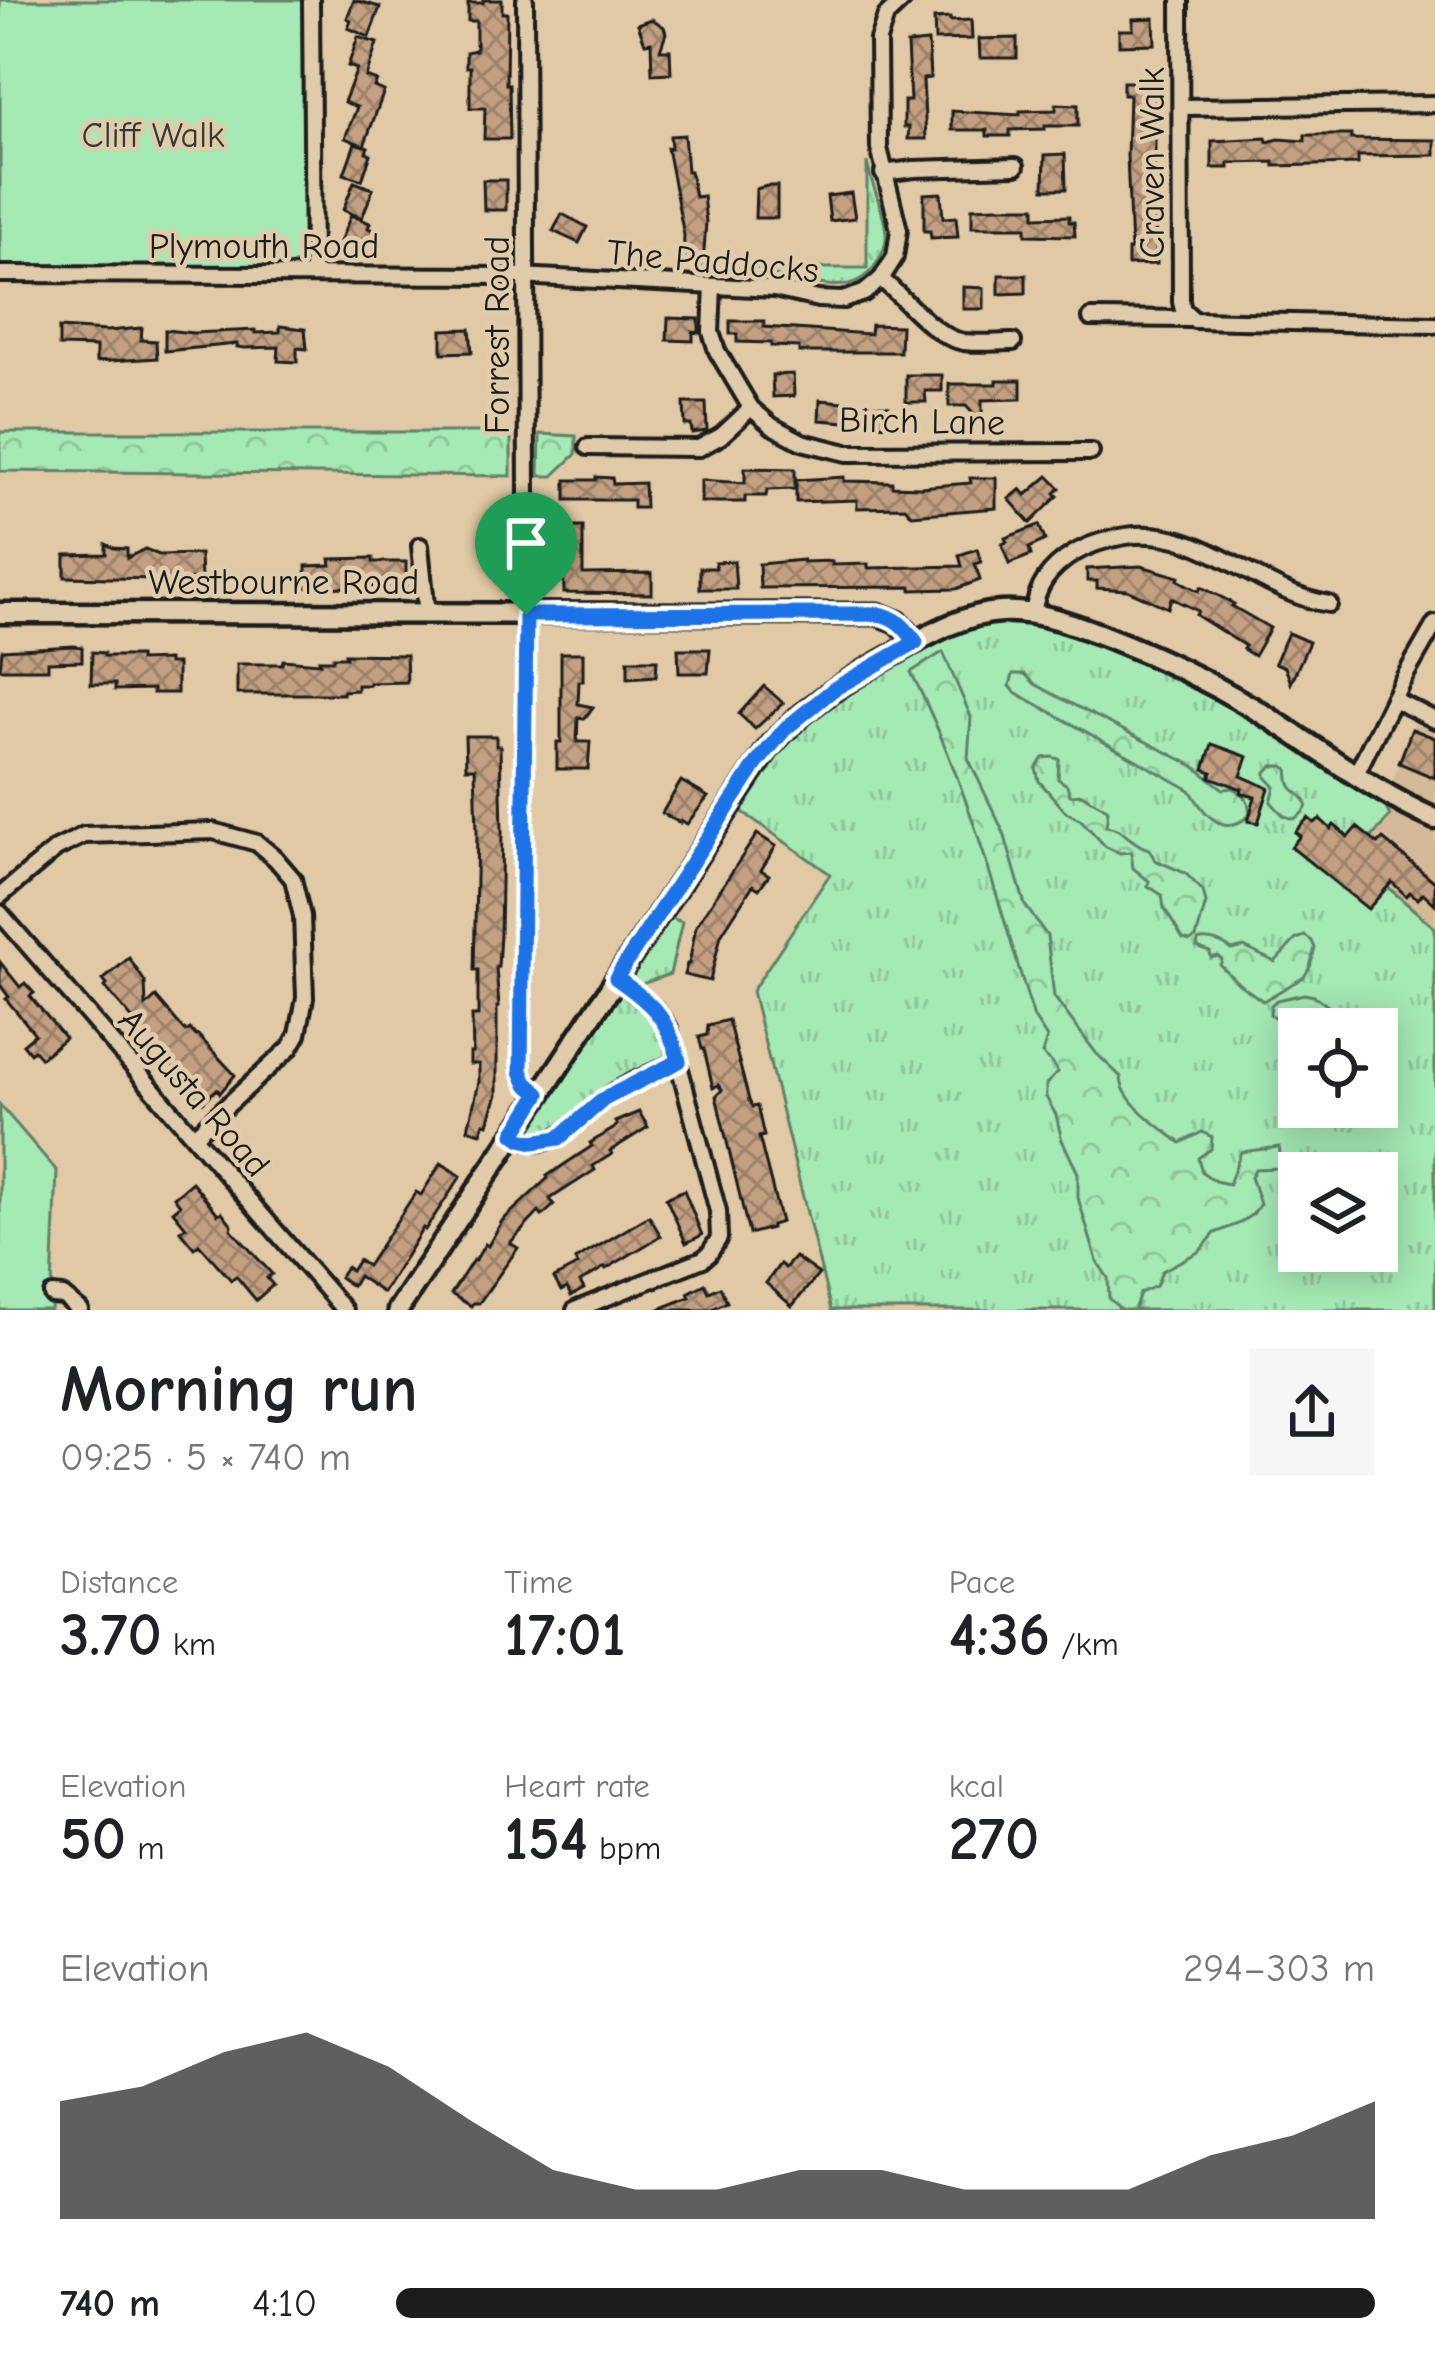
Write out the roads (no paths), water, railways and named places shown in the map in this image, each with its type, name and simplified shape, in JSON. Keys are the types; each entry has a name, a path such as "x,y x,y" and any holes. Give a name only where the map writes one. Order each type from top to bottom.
{"main road":[{"name":"Westbourne Road","path":"0,613 878,614 892,617 916,642"},
{"path":"398,1310 757,763 785,729 834,689 950,625 987,614 1033,615 1094,632 1186,671 1258,710 1355,776 1435,819"}],"street":[{"path":"311,0 313,275"},
{"name":"Forrest Road","path":"525,0 527,495 521,1071 539,1094"},
{"path":"903,0 886,16 878,40 879,148 898,230 895,257 881,279 946,336 968,342 1013,342"},
{"name":"Craven Walk","path":"1180,0 1181,302 1192,320"},
{"path":"1181,106 1435,104"},
{"path":"883,173 1016,166"},
{"name":"Plymouth Road","path":"0,274 527,277"},
{"name":"The Paddocks","path":"527,277 773,289 831,300 855,297 881,279"},
{"name":"Birch Lane","path":"712,286 713,342 751,408 787,435 835,452 1091,452"},
{"path":"1091,318 1435,325"},
{"path":"588,447 699,448 721,436 751,408"},
{"path":"1033,615 1042,583 1067,557 1094,544 1142,534 1209,550 1275,588 1329,604"},
{"path":"420,546 428,615"},
{"path":"1355,776 1435,624"},
{"path":"1393,699 1435,720"},
{"path":"0,896 65,843 93,834 213,831 257,843 285,868 297,890 302,916 305,998 298,1034 290,1048 194,1136"},
{"name":"Augusta Road","path":"0,913 344,1310"},
{"path":"575,1310 703,1259 718,1238 718,1211 669,1028 655,1009 616,978"},
{"path":"514,1134 533,1142 559,1138 604,1099 679,1061"},
{"path":"52,1295 63,1296 80,1310"}],"park label":[{"name":"Cliff Walk","path":"153,134"}]}
